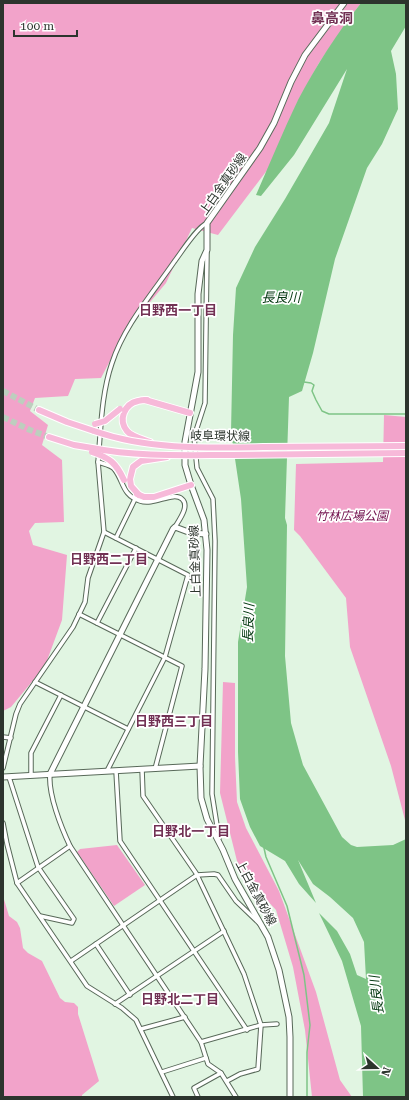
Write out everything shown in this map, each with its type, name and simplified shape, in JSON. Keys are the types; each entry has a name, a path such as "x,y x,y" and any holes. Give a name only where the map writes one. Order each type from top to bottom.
{"main road":[{"name":"上白金真砂線","path":"290,1097 290,1037 284,991 279,970 262,925 234,880 220,844 207,819 201,798 200,766 205,669 207,550 204,520 201,508 191,485 185,465 185,442 198,372 198,294 202,261 207,250 207,223 260,148 274,123 291,82 305,55 344,3"},
{"path":"46,413 86,424 95,424 105,421 122,410 131,400 137,398 190,413"},
{"name":"岐阜環状線","path":"39,410 94,431 126,440 155,444 207,448 406,446"},
{"path":"122,410 122,417 127,431 132,436 155,444"},
{"name":"岐阜環状線","path":"49,437 92,450 120,453 181,455 406,453"},
{"path":"92,450 110,459 115,464 137,497 154,497 191,485"},
{"path":"127,480 133,467 141,461 181,455"},
{"path":"50,774 175,527 191,533 206,534"},
{"path":"3,777 200,766"}],"street":[{"path":"3,768 16,714 20,704 73,627 86,602 88,578 104,532 98,462 107,378 112,362 137,314 185,247 202,225 207,223"},
{"path":"207,250 204,403 194,437 197,468 213,499 214,513 212,794 220,844"},
{"path":"98,462 110,466 115,470 126,491 147,503 155,502 171,496 182,498 185,508 175,527"},
{"path":"116,538 137,497"},
{"path":"104,532 188,575 165,657 107,771"},
{"path":"97,623 136,548"},
{"path":"79,614 182,666 156,769"},
{"path":"35,682 128,730"},
{"path":"31,775 31,753 61,695"},
{"path":"3,736 11,738"},
{"path":"142,769 143,796 197,876 244,974 261,1025 258,1069 240,1074 227,1081"},
{"path":"116,771 120,841 248,1030"},
{"path":"50,774 49,784 52,796 64,833 70,846 185,1017 200,1042 210,1067 221,1073 236,1097"},
{"path":"9,777 38,868 74,919 72,923 40,916"},
{"path":"3,823 17,883 87,986 133,1017 141,1029 173,1097"},
{"path":"17,883 70,846"},
{"path":"71,961 197,876 218,875 236,901 262,925"},
{"path":"115,1004 224,931"},
{"path":"96,944 130,995"},
{"path":"141,1029 185,1017"},
{"path":"200,1042 248,1030 261,1025 277,1024"},
{"path":"162,1072 206,1058"},
{"path":"198,1097 194,1088 221,1073"}],"green space":[{"path":"3,3 361,3 319,63 298,101 268,169 218,235 192,228 166,283 125,332 101,378 75,379 68,396 35,398 30,411 48,425 42,445 62,460 64,522 35,523 29,531 33,545 67,555 62,620 45,666 11,707 3,711"},
{"name":"竹林広場公園","path":"384,415 406,417 406,824 391,766 350,647 346,598 294,530 296,464 383,462"},
{"path":"223,682 235,683 235,757 237,802 246,828 279,891 316,992 340,1080 352,1097 312,1097 305,1030 293,967 276,910 249,881 237,861 220,793"},
{"path":"117,845 145,885 114,906 77,852 80,849"},
{"path":"3,896 9,916 17,922 20,928 23,948 28,953 42,961 60,998 65,1002 74,1003 78,1007 78,1014 99,1081 82,1095 82,1097 3,1097"}],"water":[{"name":"長良川","path":"361,3 406,3 406,26 391,51 396,74 398,109 382,144 367,168 335,259 313,353 302,391 289,397 285,518 287,525 285,656 291,723 303,765 342,837 351,845 357,847 393,845 406,839 406,1097 363,1097 361,1026 342,961 319,913 337,931 350,954 357,975 366,979 364,942 353,918 313,884 298,860 316,903 299,884 285,861 260,846 250,827 240,799 238,752 238,642 247,587 241,499 231,432 233,335 236,288 255,247 329,123 347,69 294,155 261,196 256,195 282,135 298,100 312,75 335,38"}],"waterway":[{"path":"304,382 314,385 312,391 316,400 322,411 329,414 406,414"},
{"path":"264,848 266,857 287,906 304,975 310,1025 307,1052 307,1097"}],"tunnel":[{"path":"3,391 39,410"},
{"path":"3,417 49,437"}],"district":[{"name":"鼻高洞","path":"332,18"},
{"name":"日野西一丁目","path":"178,310"},
{"name":"日野西二丁目","path":"109,559"},
{"name":"日野西三丁目","path":"174,721"},
{"name":"日野北一丁目","path":"191,831"},
{"name":"日野北二丁目","path":"180,999"}]}
